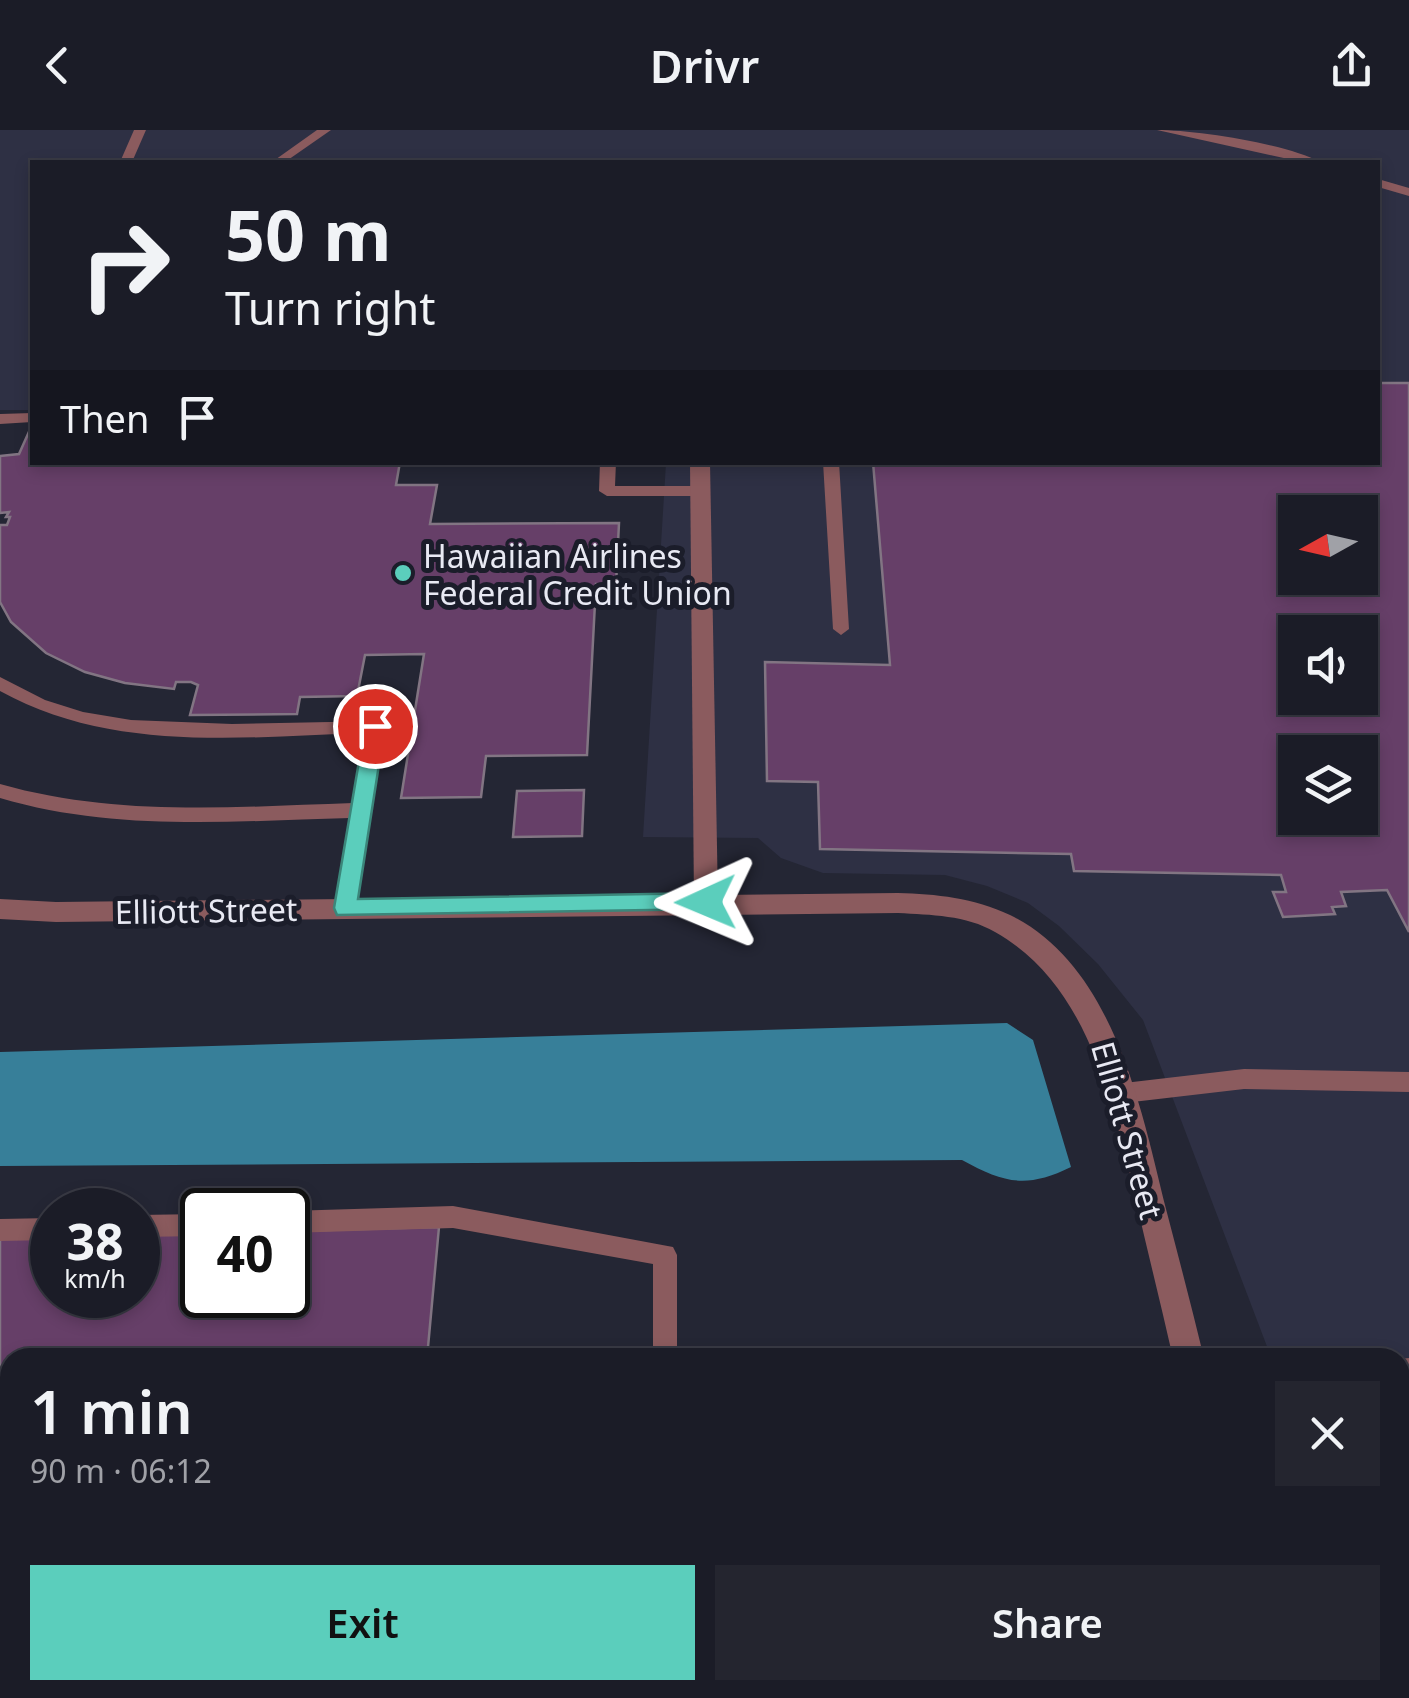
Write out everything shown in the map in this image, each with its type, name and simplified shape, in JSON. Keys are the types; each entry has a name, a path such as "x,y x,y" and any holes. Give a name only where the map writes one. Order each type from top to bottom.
{"street":[{"path":"700,465 706,902"},
{"name":"Elliott Street","path":"0,909 56,912 706,902 961,908 998,922 1032,943 1083,1001 1102,1034 1124,1093 1187,1348"}],"lane":[{"path":"127,160 140,130"},
{"path":"281,160 325,130"},
{"path":"1163,130 1231,141 1306,160"},
{"path":"1380,183 1409,192"},
{"path":"0,419 30,418"},
{"path":"608,465 606,492 700,491"},
{"path":"831,465 841,630"},
{"path":"0,683 32,702 66,715 138,728 375,726 345,908"},
{"path":"0,791 55,806 107,812 361,810"},
{"path":"1124,1093 1244,1079 1409,1082"},
{"path":"310,1221 453,1217 665,1255 665,1348"},
{"path":"0,1230 30,1229"}],"shaded area":[{"path":"0,130 1409,130 1409,1348 1268,1348 1143,1020 1098,964 1059,926 1028,903 987,886 945,875 823,873 781,858 758,838 643,837 666,465 1380,465 1380,160 30,160 30,410 0,410"}],"water":[{"path":"1007,1023 1033,1040 1071,1167 1028,1181 990,1174 962,1160 0,1166 0,1052"}],"building":[{"path":"1380,383 1409,383 1409,932 1387,890 1341,892 1346,906 1332,907 1335,914 1283,917 1273,892 1286,892 1281,875 1074,871 1071,854 820,849 818,782 767,781 765,662 890,665 873,465 1380,465"},
{"path":"30,429 30,465 399,465 396,485 437,485 430,524 619,523 616,585 596,584 587,755 486,756 481,797 401,798 424,654 365,655 357,696 300,697 297,714 190,715 198,685 176,682 174,689 125,683 85,672 46,653 11,622 0,602 0,525 7,525 10,517 6,517 9,512 0,513 0,456 19,454"},
{"path":"584,790 582,836 513,837 517,791"},
{"path":"439,1227 428,1348 0,1348 0,1238 30,1237 30,1318 160,1318 160,1234 180,1233 180,1318 310,1318 310,1230"}],"place":[{"name":"Hawaiian Airlines Federal Credit Union","path":"403,573"}],"route":[{"path":"375,726 345,908 706,902"}]}
